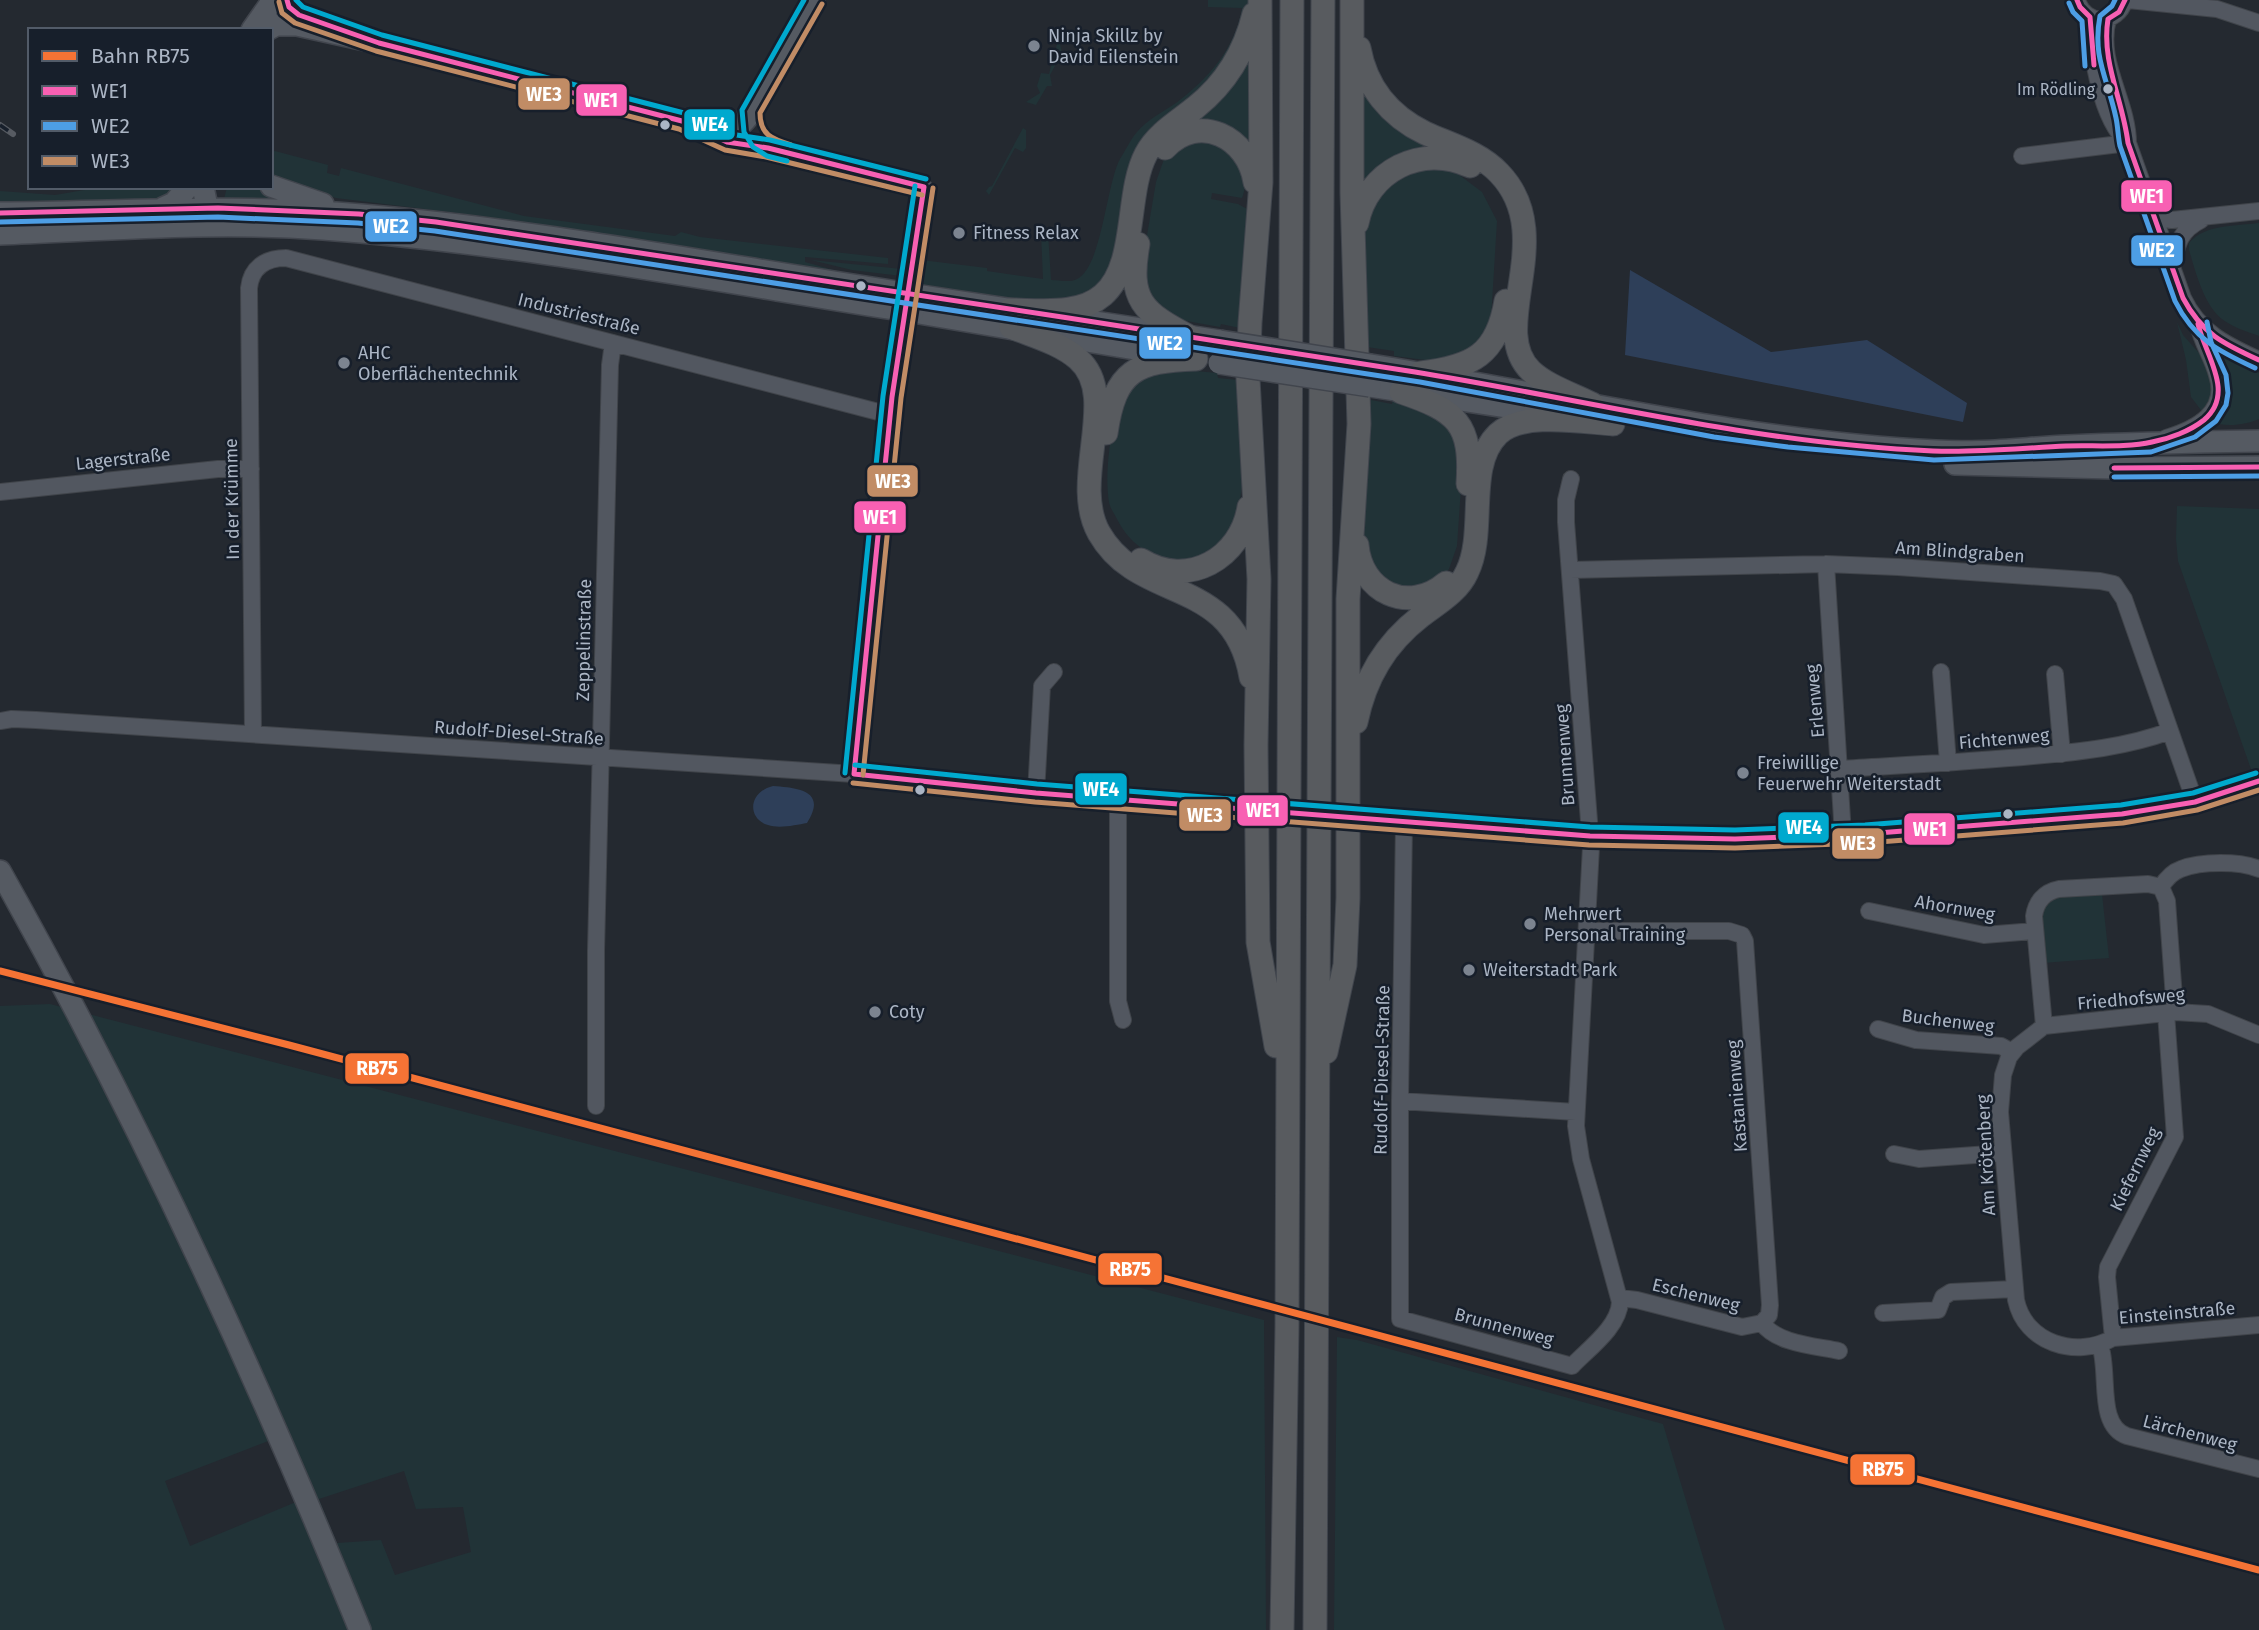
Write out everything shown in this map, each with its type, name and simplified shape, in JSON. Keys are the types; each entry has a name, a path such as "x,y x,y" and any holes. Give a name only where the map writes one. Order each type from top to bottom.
{"highway":[{"path":"1258,0 1261,182 1248,379 1259,605 1256,745 1258,942 1286,1111"},
{"path":"1011,318 1091,303 1107,291 1118,274 1123,258 1145,155 1158,138 1209,96 1226,77 1243,47 1258,0"},
{"path":"1282,1630 1287,1327 1292,0"},
{"path":"1315,1630 1323,0"},
{"path":"1317,1093 1345,965 1348,898 1348,599 1359,424 1353,244 1352,1"},
{"path":"1352,1 1360,57 1380,99 1399,118 1484,159 1501,175 1516,196 1526,241 1515,327 1519,352 1531,371 1592,404"},
{"path":"1190,337 1151,314 1140,299 1135,278 1136,256 1151,176 1158,159 1172,141 1191,132 1211,132 1230,140 1242,151 1251,164 1255,181 1256,237"},
{"path":"1353,244 1358,218 1370,191 1382,177 1401,164 1425,157 1443,157 1461,162 1477,169 1492,181 1505,199 1512,220 1512,268 1505,309 1494,340 1478,358 1467,364 1421,373"},
{"path":"1011,318 1079,359 1085,366 1093,382 1096,403 1088,481 1090,510 1097,530 1106,545 1130,568 1208,605 1229,626 1248,665 1256,745"},
{"path":"1196,359 1144,365 1121,384 1113,399 1108,419 1101,467 1100,498 1106,520 1118,540 1146,563 1177,571 1202,568 1226,554 1239,537 1247,516 1253,465"},
{"path":"1355,494 1357,554 1363,571 1375,586 1391,595 1412,598 1423,596 1443,586 1458,566 1463,550 1468,446 1461,427 1444,409 1401,391"},
{"path":"1348,785 1358,709 1375,666 1391,643 1452,593 1468,571 1475,543 1483,466 1493,440 1506,428 1527,421 1613,424"}],"main road":[{"path":"253,28 273,0"},
{"path":"287,0 289,7 299,15 379,43"},
{"path":"274,27 304,27 379,43 682,121 729,130 739,126 751,111 814,0"},
{"path":"273,187 359,214"},
{"path":"163,208 174,203 186,189"},
{"path":"0,234 212,203 321,229 447,241 905,298"},
{"path":"0,213 163,208 212,203 436,222 539,236 905,298 1219,363 1370,376 1421,373 1748,433 1936,452 2259,441"},
{"path":"1011,318 1220,341 1370,376 1401,391 1774,447 1950,464 2113,468 2259,467"},
{"path":"0,871 78,1013 152,1163 279,1433 360,1630"}],"street":[{"path":"2077,0 2090,18 2099,20 2108,19 2119,12 2127,0 2217,9 2259,23"},
{"path":"2090,18 2094,65 2112,122 2128,143"},
{"path":"2108,19 2106,54 2126,117 2128,143 2187,306 2199,324 2215,339 2259,360"},
{"path":"751,111 752,132 768,148"},
{"path":"682,121 720,140 768,148 924,187 905,298 890,415 854,774"},
{"path":"2092,147 2108,135 2112,122"},
{"path":"2022,156 2128,143"},
{"path":"2152,214 2165,219 2206,218 2259,211"},
{"path":"2172,269 2176,246 2182,233 2190,225 2206,218"},
{"name":"Industriestraße","path":"259,266 273,259 286,258 890,415"},
{"name":"In der Krümme","path":"253,734 249,288 251,275 259,266"},
{"path":"2150,443 2198,426 2209,416 2218,401 2218,377 2203,345 2199,324"},
{"name":"Zeppelinstraße","path":"596,1106 601,757 610,365 613,343"},
{"name":"Lagerstraße","path":"0,492 218,469 251,469"},
{"name":"Brunnenweg","path":"1400,1318 1572,1366 1613,1323 1620,1310 1620,1298 1579,1149 1576,1112 1590,836 1565,510 1571,479"},
{"name":"Am Blindgraben","path":"1570,570 1826,564 2114,584 2124,599 2195,802"},
{"name":"Erlenweg","path":"1826,564 1843,835"},
{"path":"1036,793 1042,686 1054,671"},
{"name":"Fichtenweg","path":"1941,672 1948,763"},
{"name":"Fichtenweg","path":"2056,674 2062,754"},
{"name":"Rudolf-Diesel-Straße","path":"0,721 23,719 854,774 1036,793 1243,808"},
{"name":"Fichtenweg","path":"1840,769 2062,754 2123,744 2170,731"},
{"path":"1362,818 1590,836 1735,839 1843,835 2122,814 2195,802 2259,781"},
{"path":"1118,800 1118,1001 1123,1020"},
{"name":"Rudolf-Diesel-Straße","path":"1400,1318 1404,822"},
{"path":"2012,1052 2022,1041 2044,1026 2035,931 2035,909 2042,897 2051,891 2148,884 2161,887 2172,874 2184,867 2239,863 2259,869"},
{"name":"Kiefernweg","path":"2106,1341 2108,1267 2176,1134 2167,901 2161,887"},
{"name":"Ahornweg","path":"1870,911 1984,935 2035,931"},
{"name":"Kastanienweg","path":"1587,931 1729,932 1742,935 1745,941 1770,1305 1769,1315 1762,1323"},
{"name":"Friedhofsweg","path":"2044,1026 2171,1013 2208,1014 2259,1035"},
{"name":"Buchenweg","path":"1878,1029 1910,1039 2001,1046 2012,1052"},
{"name":"Am Krötenberg","path":"2012,1052 2001,1084 2000,1112 2014,1289 2022,1318 2042,1338 2062,1345 2106,1341"},
{"path":"1400,1101 1576,1112"},
{"path":"1894,1154 1919,1159 2003,1153"},
{"path":"1883,1313 1938,1310 1943,1297 1951,1292 2014,1289"},
{"name":"Eschenweg","path":"1620,1298 1742,1327 1762,1323"},
{"path":"1762,1323 1770,1332 1783,1338 1839,1351"},
{"name":"Einsteinstraße","path":"2106,1341 2259,1325"},
{"name":"Lärchenweg","path":"2106,1341 2109,1419 2116,1430 2127,1436 2259,1469"}],"shaded area":[{"path":"1208,0 1250,0 1248,14 1230,60 1156,131 1116,255 1096,293 1058,304 917,284 921,260 987,268 987,271 1043,279 1041,233 1048,232 1051,280 1077,279 1092,259 1115,171 1132,138 1146,123 1199,84 1218,62 1233,37 1242,8 1208,7"},
{"path":"1254,32 1255,158 1188,127"},
{"path":"1057,44 1060,44 1062,53 1050,75 1052,86 1047,86 1036,105 1026,102 1040,93 1037,86 1041,73 1049,74"},
{"path":"1361,82 1442,146 1360,190"},
{"path":"1023,128 1026,130 1026,148 1023,152 1015,148 989,195 986,191 992,186"},
{"path":"1190,141 1225,149 1234,156 1244,173 1242,198 1212,193 1211,199 1238,204 1249,210 1240,328 1181,320 1155,307 1141,271 1156,182 1164,159 1174,148"},
{"path":"273,151 328,165 327,173 339,176 341,168 524,216 675,236 681,232 700,237 888,258 888,264 805,257 805,262 848,274 481,216 336,198 273,181"},
{"path":"1420,167 1450,168 1482,192 1497,221 1491,319 1471,353 1441,362 1394,356 1394,351 1367,347 1362,268 1365,227 1370,208 1381,189"},
{"path":"90,189 177,189 166,199 0,206 0,191 55,195"},
{"path":"226,189 267,189 296,200 224,199"},
{"path":"2259,223 2259,336 2232,325 2213,310 2198,280 2189,243 2212,229"},
{"path":"811,260 902,269 901,276 852,270"},
{"path":"2177,322 2183,335 2206,361 2215,388 2204,414 2191,397"},
{"path":"2213,352 2259,373 2259,419 2234,425 2210,421"},
{"path":"1164,368 1217,373 1218,378 1238,380 1244,457 1236,516 1218,547 1204,557 1188,561 1172,561 1141,548 1128,536 1109,502 1109,451 1119,407 1131,383"},
{"path":"1371,400 1392,404 1393,400 1445,417 1463,459 1457,546 1449,569 1436,583 1394,589 1364,557 1362,529"},
{"path":"2177,506 2259,509 2259,768 2252,772 2178,561"},
{"path":"2102,894 2109,958 2042,963 2037,925 2042,907 2056,899"},
{"path":"50,1004 1264,1320 1266,1630 0,1630 0,1006","holes":["271,1440 296,1502 190,1546 165,1481","404,1471 416,1509 463,1507 471,1552 395,1575 381,1540 337,1543 319,1499"]},
{"path":"1337,1337 1357,1340 1663,1424 1725,1630 1334,1630"}],"water":[{"path":"1630,270 1771,352 1867,340 1967,403 1963,422 1625,355"},
{"path":"773,786 800,790 812,797 813,812 807,823 772,826 756,817 753,806 755,799 765,789"}],"tunnel":[{"path":"1249,809 1356,818"}],"railway":[{"path":"0,125 13,134"}],"rail line":[{"name":"RB75","path":"0,971 289,1045 2259,1570"}],"transit line":[{"name":"WE1","path":"287,0 289,7 299,15 379,43 682,121 727,142 768,148 924,187 892,397 854,774 1036,793 1590,836 1735,839 1865,834 2122,814 2195,802 2259,781"},
{"name":"WE4","path":"296,0 303,7 382,35 684,113 730,134 770,140 926,179"},
{"name":"WE4","path":"787,161 767,156 753,147 744,132 742,110 804,0"},
{"name":"WE1","path":"2077,0 2090,17 2094,65"},
{"name":"WE2","path":"2115,0 2100,16 2099,56 2113,104 2120,146 2175,301 2190,325 2208,342 2255,368"},
{"name":"WE1","path":"2125,0 2119,12 2108,19 2107,50 2110,66 2128,143 2183,298 2198,321 2215,337 2259,360"},
{"name":"WE3","path":"279,2 282,13 295,23 376,51 679,129 725,150 766,157 922,195"},
{"name":"WE2","path":"2069,3 2082,21 2085,66"},
{"name":"WE3","path":"791,145 768,135 762,126 760,113 822,4"},
{"name":"WE4","path":"845,773 883,396 915,186"},
{"name":"WE3","path":"863,775 901,398 933,188"},
{"name":"WE1","path":"0,213 218,208 359,214 436,222 1415,372 1803,440 1933,451 2132,445 2159,441 2186,431 2204,420 2218,398 2216,374 2198,324"},
{"name":"WE2","path":"0,222 218,217 358,223 435,231 1420,382 1714,437 1788,447 1934,460 2151,452 2195,437 2216,421 2226,405 2228,393 2226,375 2211,342 2207,322"},
{"name":"WE1","path":"2114,468 2259,467"},
{"name":"WE2","path":"2114,477 2259,476"},
{"name":"WE4","path":"855,765 1037,784 1590,827 1735,830 1865,825 2121,805 2193,793 2256,773"},
{"name":"WE3","path":"853,783 1035,802 1589,845 1735,848 1866,843 2123,823 2197,810 2259,790"}],"place":[{"name":"Ninja Skillz by David Eilenstein","path":"1034,46"},
{"name":"Im Rödling","path":"2108,89"},
{"name":"Fitness Relax","path":"959,233"},
{"name":"AHC Oberflächentechnik","path":"344,363"},
{"name":"Freiwillige Feuerwehr Weiterstadt","path":"1743,773"},
{"name":"Mehrwert Personal Training","path":"1530,924"},
{"name":"Weiterstadt Park","path":"1469,970"},
{"name":"Coty","path":"875,1012"}]}
